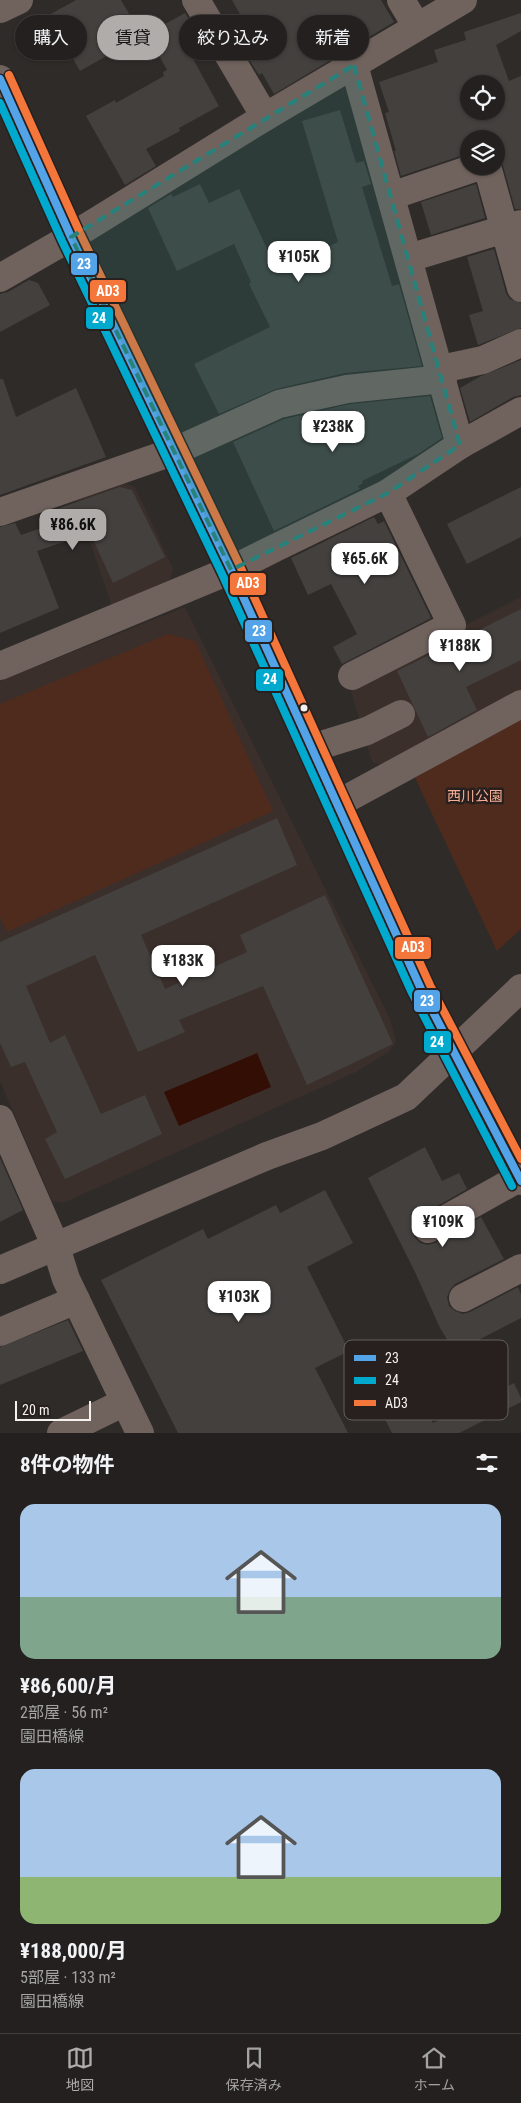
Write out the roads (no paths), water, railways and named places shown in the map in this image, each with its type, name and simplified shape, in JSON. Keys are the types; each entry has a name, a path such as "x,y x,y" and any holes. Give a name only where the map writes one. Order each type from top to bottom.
{"street":[{"path":"0,9 19,0"},
{"path":"196,0 265,117"},
{"path":"401,0 417,27"},
{"path":"0,278 71,237 265,117 464,0"},
{"path":"354,65 442,374 460,445"},
{"path":"0,79 71,237 231,570 421,989 520,1179 428,1229"},
{"path":"391,196 460,173"},
{"path":"491,175 512,226 521,288"},
{"path":"409,258 512,226"},
{"path":"0,512 175,451 279,404 347,389 442,374 482,360 521,343"},
{"path":"0,666 231,570 388,493 460,445 521,411"},
{"path":"352,676 452,625 388,493"},
{"path":"337,804 521,704"},
{"path":"312,748 367,730 402,714"},
{"path":"0,1270 267,1156 322,1136 406,1097 521,988"},
{"path":"0,1119 56,1247 66,1279 140,1433"},
{"path":"463,1298 521,1268"},
{"path":"0,1332 76,1300"},
{"path":"61,1433 125,1402"}],"park label":[{"name":"西川公園","path":"475,796"}]}
